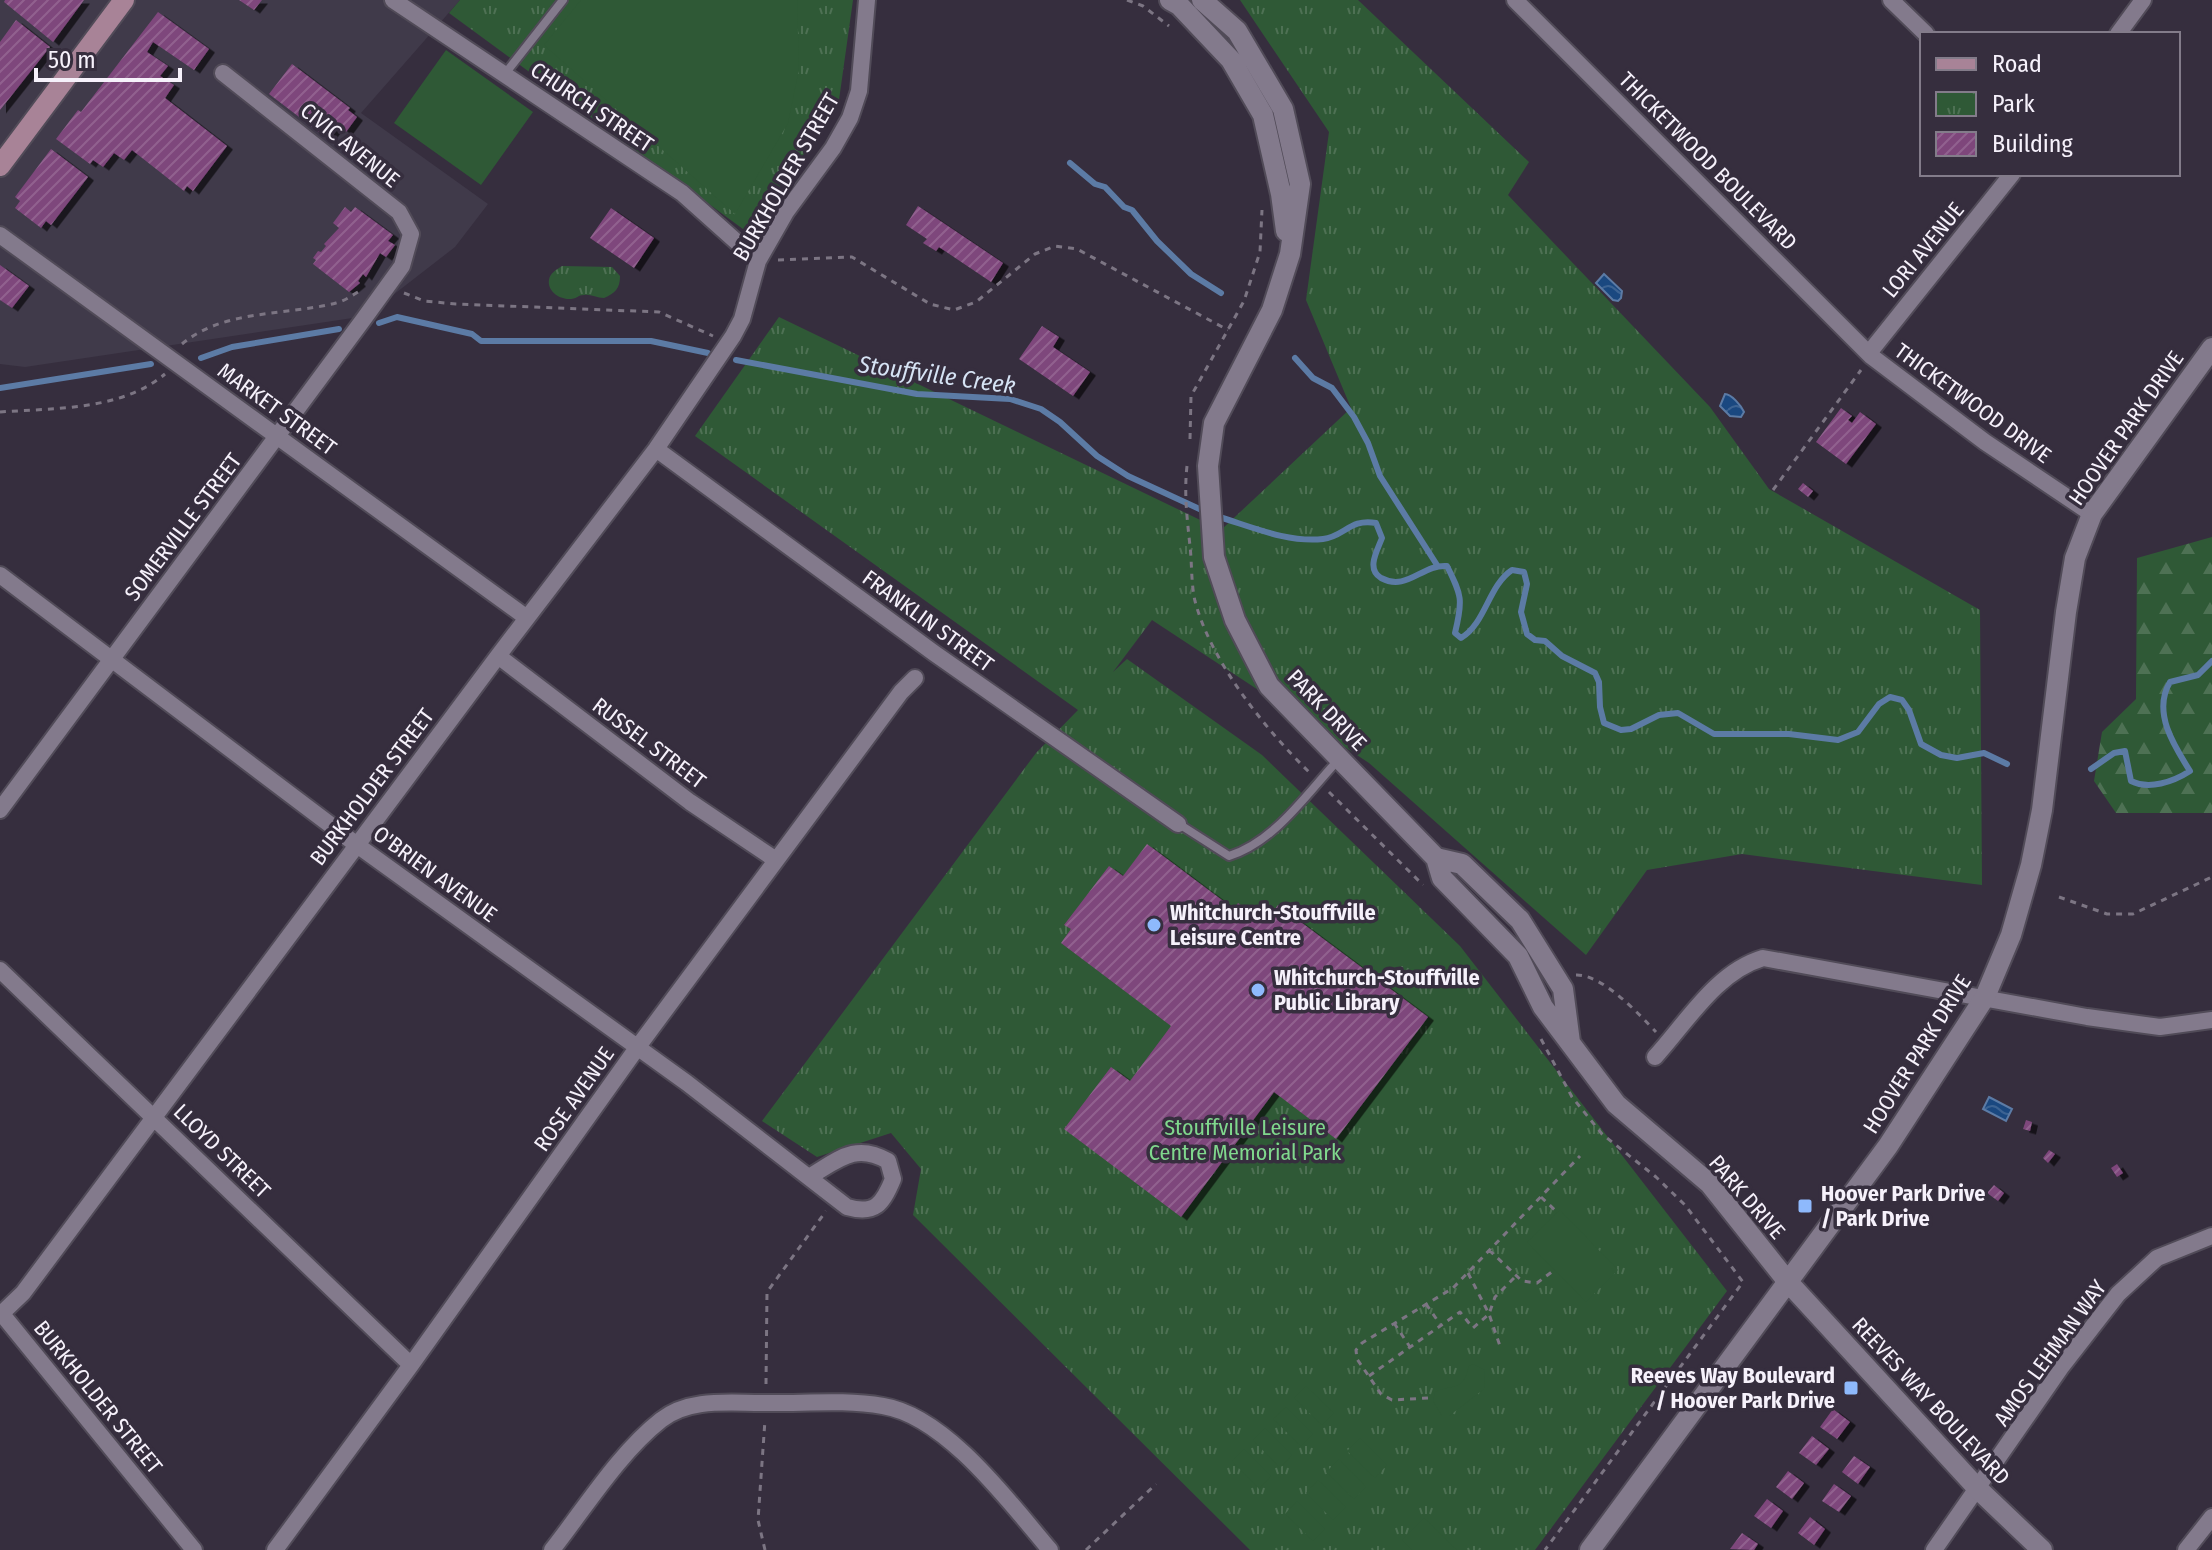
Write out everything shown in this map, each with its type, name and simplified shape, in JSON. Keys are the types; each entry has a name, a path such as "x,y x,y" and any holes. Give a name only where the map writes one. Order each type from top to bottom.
{"main road":[{"path":"0,166 124,0"}],"street":[{"name":"CHURCH STREET","path":"393,0 682,193 758,261"},
{"name":"BURKHOLDER STREET","path":"194,1550 1,1315 23,1293 656,449 733,336 742,319 758,261 786,212 833,148 850,118 859,91 867,0"},
{"name":"PARK DRIVE","path":"1170,0 1179,5 1231,60 1263,115 1281,194 1290,254"},
{"name":"PARK DRIVE","path":"1202,0 1237,31 1283,109 1300,184 1290,254 1272,310 1214,423 1208,466 1214,557 1235,620 1269,686 1436,858 1442,878 1518,956 1543,1007 1616,1104 1710,1184 1788,1282"},
{"name":"THICKETWOOD BOULEVARD","path":"1515,0 1870,354"},
{"path":"1891,0 1924,32"},
{"path":"2119,32 2143,0"},
{"name":"CIVIC AVENUE","path":"223,73 399,212 411,234 399,269"},
{"name":"LORI AVENUE","path":"1870,354 2010,176"},
{"name":"MARKET STREET","path":"0,235 527,618"},
{"name":"SOMERVILLE STREET","path":"0,810 399,269"},
{"name":"HOOVER PARK DRIVE","path":"1590,1550 1888,1146 1985,997 2011,935 2031,865 2042,810 2075,558 2092,514 2212,348"},
{"name":"THICKETWOOD DRIVE","path":"1870,354 1985,442 2092,514"},
{"name":"FRANKLIN STREET","path":"656,449 934,653 1178,824"},
{"name":"O'BRIEN AVENUE","path":"0,575 357,845 637,1048 847,1207 864,1212 876,1207 887,1195 893,1179 888,1161 872,1152 856,1152 809,1177"},
{"name":"RUSSEL STREET","path":"498,656 690,802 776,860"},
{"name":"ROSE AVENUE","path":"275,1550 637,1048 901,692 915,678"},
{"name":"PARK DRIVE","path":"1436,858 1462,864 1520,920 1563,989 1570,1042"},
{"path":"1655,1057 1727,975 1744,963 1763,958 2087,1017 2160,1027 2212,1020"},
{"name":"LLOYD STREET","path":"0,970 411,1365"},
{"name":"AMOS LEHMAN WAY","path":"1934,1550 1979,1490 2062,1366 2118,1294 2157,1258 2212,1236"},
{"name":"REEVES WAY BOULEVARD","path":"1788,1282 1979,1490 2042,1550"},
{"path":"552,1550 631,1450 662,1419 684,1406 716,1403 886,1406 927,1423 979,1468 1050,1550"},
{"path":"2186,1550 2212,1517"}],"lane":[{"path":"504,75 563,0"},
{"path":"1178,824 1229,856 1245,851 1266,838 1340,758"}],"path":[{"path":"1127,0 1143,6 1179,33"},
{"path":"1190,441 1191,396 1244,301 1260,252 1262,208"},
{"path":"758,261 852,257 930,304 954,310 976,302 1035,254 1055,246 1077,249 1228,330"},
{"path":"1773,490 1870,354"},
{"path":"1189,454 1184,491 1195,600 1212,641 1245,700 1275,739 1426,888"},
{"path":"2059,897 2107,914 2133,914 2212,877"},
{"path":"1560,983 1583,975 1608,988 1633,1008 1667,1043"},
{"path":"1536,1028 1572,1097 1602,1134 1656,1177 1685,1205 1743,1282 1545,1550"},
{"path":"1428,1398 1392,1400 1381,1394 1357,1359 1356,1350 1362,1343 1453,1288 1580,1156"},
{"path":"1541,1197 1557,1212"},
{"path":"765,1550 758,1520 766,1403 767,1292 836,1198"},
{"path":"1489,1250 1522,1281 1537,1283 1553,1271"},
{"path":"1468,1272 1489,1314 1500,1346"},
{"path":"1369,1376 1460,1312 1473,1328 1489,1314 1495,1297 1517,1275"},
{"path":"1426,1304 1441,1325"},
{"path":"1394,1323 1410,1347"},
{"path":"1086,1550 1156,1484"}],"shaded area":[{"path":"0,0 460,0 361,113 488,204 455,247 366,316 25,367 0,364"}],"green space":[{"path":"460,0 853,0 838,107 747,232 449,13"},
{"path":"581,0 797,0 799,69 788,123 735,214 544,45"},
{"name":"Stouffville Leisure Centre Memorial Park","path":"1240,0 1358,0 1529,162 1508,195 1710,407 1769,489 1980,610 1982,885 1742,854 1647,870 1586,955 1369,763 1152,620 1113,672 1127,659 1262,755 1460,946 1727,1291 1535,1550 1250,1550 913,1215 921,1169 891,1133 817,1157 762,1121 1036,753 1078,710 695,436 779,317 1221,530 1351,408 1306,300 1329,132"},
{"path":"446,50 533,112 481,185 394,123"},
{"path":"562,266 612,267 620,276 618,287 604,298 580,295 563,298 552,292 549,284 551,275"},
{"path":"2212,537 2212,813 2116,813 2094,781 2102,732 2136,699 2137,558"},
{"path":"1560,1210 1618,1270 1586,1302 1527,1242"},
{"path":"1473,1364 1485,1370 1484,1389 1449,1416 1442,1416 1433,1401 1435,1392 1460,1384"},
{"path":"1306,1386 1334,1413 1322,1425 1294,1398"},
{"path":"1286,1407 1313,1434 1301,1446 1273,1419"},
{"path":"1265,1428 1292,1455 1280,1468 1253,1440"},
{"path":"1360,1438 1387,1465 1375,1478 1347,1451"},
{"path":"1244,1449 1271,1476 1259,1489 1232,1461"},
{"path":"1339,1459 1366,1487 1354,1499 1326,1472"},
{"path":"1318,1480 1346,1507 1333,1520 1306,1493"},
{"path":"1297,1501 1325,1529 1313,1541 1285,1514"},
{"path":"1424,1518 1457,1550 1412,1550 1402,1540"}],"water":[{"path":"1604,274 1622,291 1618,301 1596,283"},
{"path":"1725,394 1741,406 1744,412 1741,417 1730,416 1720,406"},
{"path":"1989,1097 2012,1109 2006,1121 1983,1109"}],"building":[{"path":"5,0 84,0 53,42"},
{"path":"239,0 262,0 254,10"},
{"path":"158,12 209,49 194,70 153,42 147,52 168,66 160,76 174,85 165,98 227,146 193,191 187,186 184,191 132,150 124,160 114,153 103,167 93,160 90,164 56,139 78,110 81,112"},
{"path":"16,20 50,47 0,110 0,42"},
{"path":"292,64 350,108 348,110 357,117 346,132 338,125 328,139 269,94"},
{"path":"51,149 88,177 51,225 46,221 41,228 15,208 20,201 15,197"},
{"path":"918,206 1003,263 991,282 939,247 936,251 923,243 927,239 906,225"},
{"path":"345,207 351,212 355,207 393,235 388,241 395,245 386,257 380,253 366,277 363,274 358,281 360,283 349,292 313,264 318,251 321,252 339,228 333,223"},
{"path":"611,208 654,238 634,268 590,238"},
{"path":"0,265 29,286 12,308 0,300"},
{"path":"1042,326 1059,337 1053,347 1090,372 1073,396 1019,359"},
{"path":"1841,408 1852,416 1848,420 1852,423 1860,412 1876,424 1846,464 1816,442"},
{"path":"1803,483 1813,491 1808,497 1798,489"},
{"path":"1147,844 1234,909 1238,903 1265,923 1278,905 1428,1017 1336,1139 1274,1092 1181,1217 1064,1129 1111,1067 1130,1081 1171,1026 1061,943 1071,929 1064,925 1109,866 1123,876"},
{"path":"2026,1120 2032,1122 2030,1131 2023,1129"},
{"path":"2049,1150 2055,1154 2048,1163 2043,1158"},
{"path":"2117,1164 2123,1173 2117,1177 2111,1168"},
{"path":"1994,1185 2004,1193 1998,1201 1987,1193"},
{"path":"1833,1409 1850,1422 1837,1439 1820,1427"},
{"path":"1812,1436 1829,1449 1816,1465 1799,1453"},
{"path":"1854,1456 1870,1467 1858,1484 1842,1472"},
{"path":"1788,1471 1804,1483 1792,1499 1776,1487"},
{"path":"1834,1484 1851,1496 1839,1512 1822,1501"},
{"path":"1767,1499 1783,1511 1771,1528 1754,1516"},
{"path":"1810,1517 1825,1529 1814,1545 1798,1533"},
{"path":"1742,1533 1758,1544 1754,1550 1730,1549"}],"waterway":[{"path":"1070,163 1095,184 1105,187 1124,207 1132,210 1157,241 1191,274 1221,293"},
{"name":"Stouffville Creek","path":"379,323 397,317 472,334 481,341 651,341 708,353"},
{"name":"Stouffville Creek","path":"201,358 232,347 339,329"},
{"path":"1295,358 1313,378 1332,388 1354,417 1380,476 1437,565"},
{"name":"Stouffville Creek","path":"736,360 917,394 1010,399 1041,409 1097,456 1128,476 1206,512"},
{"name":"Stouffville Creek","path":"0,388 151,364"},
{"name":"Stouffville Creek","path":"1216,516 1269,533 1309,540 1330,538 1360,523 1376,523 1382,538 1373,565 1381,578 1399,582 1430,569 1447,566 1460,598 1455,633 1461,638 1476,623 1504,577 1512,570 1524,572 1527,584 1521,612 1527,634 1535,640 1545,641 1562,656 1595,673 1604,723 1621,730 1631,729 1659,715 1678,713 1714,734 1789,734 1838,740 1858,732 1879,704 1890,697 1902,700 1909,710 1921,744 1941,755 1957,758 1984,753 2007,764"},
{"name":"Stouffville Creek","path":"2091,769 2114,753 2125,751 2131,781 2138,784 2161,784 2190,771 2167,728 2163,705 2165,693 2170,682 2198,675 2212,661"}],"place":[{"name":"Whitchurch-Stouffville Leisure Centre","path":"1154,925"},
{"name":"Whitchurch-Stouffville Public Library","path":"1258,990"},
{"name":"Hoover Park Drive / Park Drive","path":"1805,1206"},
{"name":"Reeves Way Boulevard / Hoover Park Drive","path":"1851,1388"}]}
